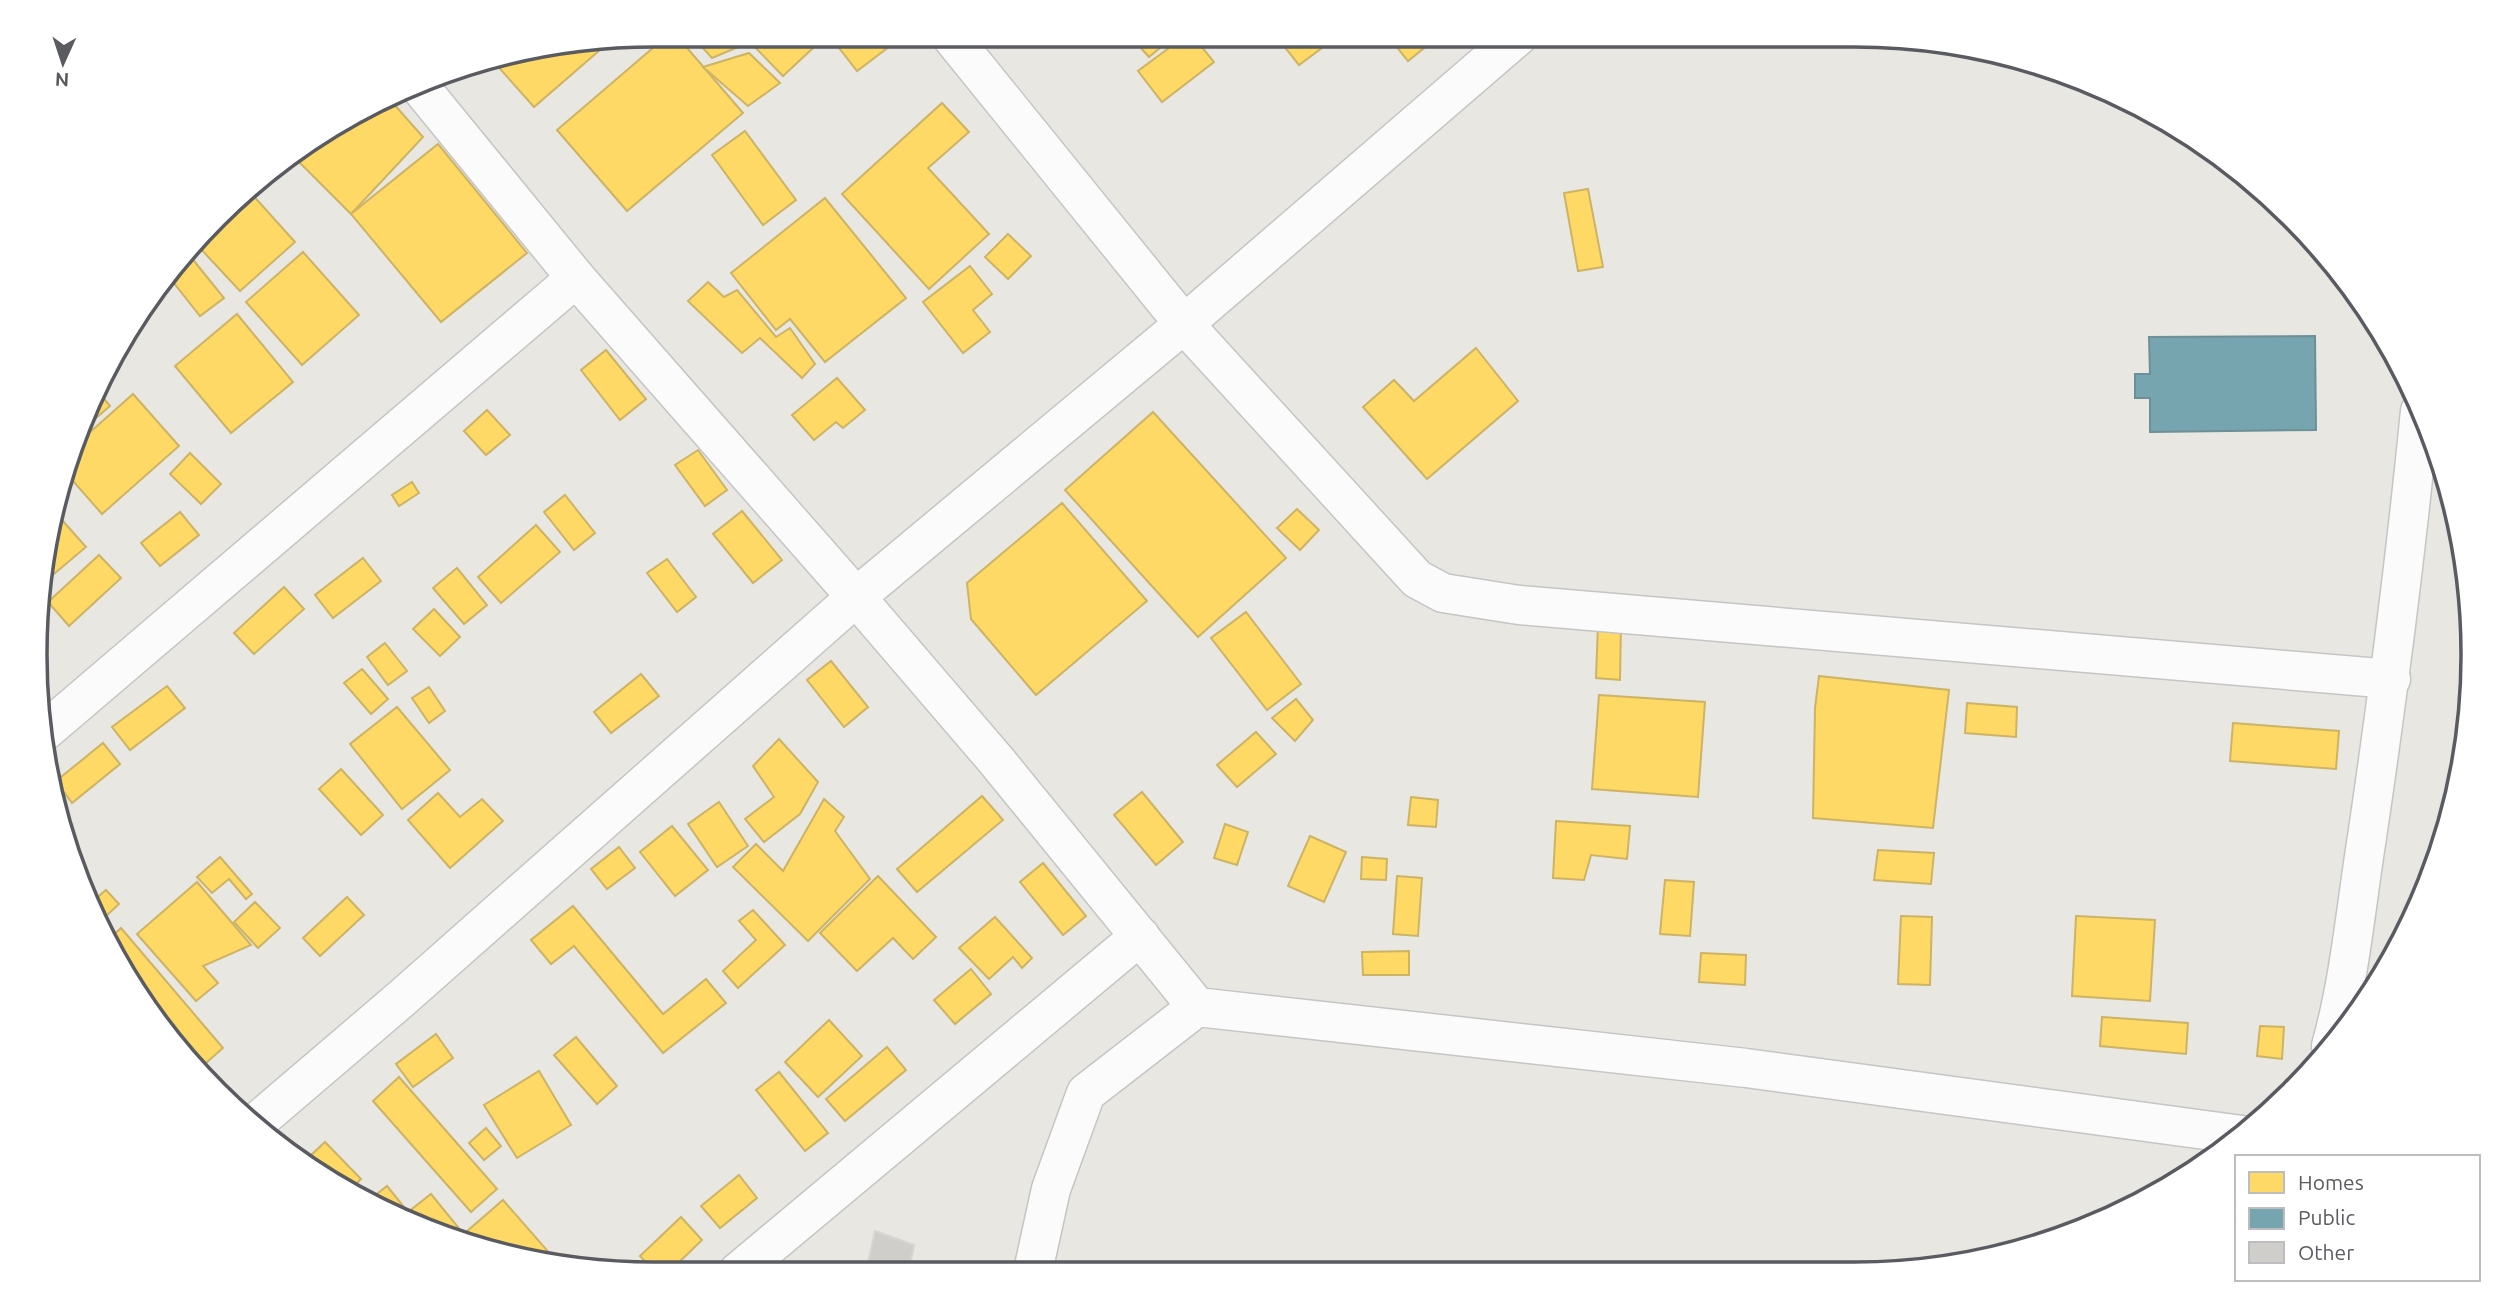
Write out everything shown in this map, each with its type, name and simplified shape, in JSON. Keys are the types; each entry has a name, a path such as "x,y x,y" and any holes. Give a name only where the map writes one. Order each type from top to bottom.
{"street":[{"path":"960,47 1184,324 1417,579 1443,593 1519,605 2391,679"},
{"path":"262,1118 401,999 856,597 1184,324 1505,47"},
{"path":"424,92 576,278 995,760 1196,1007"},
{"path":"51,726 576,278"},
{"path":"2338,1019 2391,679 2418,430"},
{"path":"750,1262 1140,936"},
{"path":"1035,1262 1051,1189 1086,1093 1196,1007 1746,1068 2227,1133"}],"building: Homes":[{"path":"654,47 686,47 743,113 627,211 557,130"},
{"path":"702,47 738,47 712,58"},
{"path":"755,47 814,47 783,76"},
{"path":"838,47 889,47 857,71"},
{"path":"1140,47 1161,47 1149,57"},
{"path":"1170,47 1202,47 1214,62 1162,102 1138,71"},
{"path":"1285,47 1323,47 1299,65"},
{"path":"1397,47 1425,47 1408,61"},
{"path":"600,50 534,107 499,68 575,52"},
{"path":"749,53 780,83 748,106 703,67"},
{"path":"942,103 969,132 928,168 989,234 929,289 842,194"},
{"path":"395,106 423,137 351,214 300,163 351,129"},
{"path":"745,131 796,200 763,225 712,155"},
{"path":"438,144 527,253 441,322 351,214"},
{"path":"1588,189 1603,267 1578,271 1564,193"},
{"path":"255,197 295,242 240,291 202,250"},
{"path":"825,198 906,298 825,362 790,319 776,330 731,273"},
{"path":"1008,234 1031,256 1008,279 985,257"},
{"path":"303,252 359,315 302,365 246,302"},
{"path":"193,260 224,298 200,316 174,283"},
{"path":"970,266 992,294 973,310 990,332 963,353 923,302"},
{"path":"708,282 724,297 737,290 776,337 790,328 815,364 802,378 760,338 742,353 688,301"},
{"path":"237,314 293,382 231,433 175,366"},
{"path":"1476,348 1518,401 1427,479 1363,407 1394,380 1414,401"},
{"path":"606,350 646,399 620,420 581,370"},
{"path":"837,378 865,410 843,428 836,422 814,440 792,415"},
{"path":"133,394 179,446 102,514 73,481 89,433"},
{"path":"104,399 110,406 94,420"},
{"path":"487,410 510,435 486,455 464,431"},
{"path":"1153,412 1286,558 1198,637 1065,490"},
{"path":"698,450 727,490 705,506 675,465"},
{"path":"190,453 221,484 201,504 170,474"},
{"path":"412,482 419,493 399,506 392,495"},
{"path":"565,495 595,533 574,550 544,512"},
{"path":"1062,503 1147,601 1036,695 971,619 967,583"},
{"path":"1297,509 1319,530 1300,550 1277,528"},
{"path":"742,511 782,560 753,583 713,534"},
{"path":"180,512 199,535 160,566 141,543"},
{"path":"63,521 86,547 52,576"},
{"path":"536,525 560,552 501,603 478,577"},
{"path":"99,555 121,578 69,626 50,604 50,600"},
{"path":"363,558 381,581 333,618 315,595"},
{"path":"667,559 696,597 677,612 647,573"},
{"path":"457,568 487,605 464,624 433,588"},
{"path":"284,587 304,609 254,654 234,633"},
{"path":"434,609 460,637 440,656 413,629"},
{"path":"1246,612 1301,684 1267,710 1211,638"},
{"path":"1598,624 1621,624 1620,680 1596,678"},
{"path":"385,643 407,671 388,685 367,657"},
{"path":"831,661 868,707 844,727 807,680"},
{"path":"362,669 388,699 371,714 344,683"},
{"path":"641,674 659,696 611,733 594,712"},
{"path":"1819,676 1949,690 1933,828 1813,818 1815,708"},
{"path":"167,686 185,708 130,750 112,727"},
{"path":"429,687 445,711 429,723 412,698"},
{"path":"1599,695 1705,702 1698,797 1592,789"},
{"path":"1296,699 1313,720 1295,741 1272,718"},
{"path":"1967,703 2017,707 2016,737 1965,733"},
{"path":"397,707 450,770 402,809 350,744"},
{"path":"2233,723 2339,731 2336,769 2230,761"},
{"path":"1256,732 1276,754 1237,787 1217,765"},
{"path":"779,739 818,782 800,814 764,842 745,819 774,797 753,766"},
{"path":"103,743 120,764 72,803 63,791 60,778"},
{"path":"341,769 383,815 361,835 319,789"},
{"path":"1142,792 1183,842 1156,865 1114,815"},
{"path":"438,793 460,817 482,799 503,821 450,868 408,820"},
{"path":"982,796 1003,820 917,892 897,869"},
{"path":"1411,797 1438,800 1436,827 1408,825"},
{"path":"824,799 844,817 835,831 870,879 808,941 733,867 756,844 783,871"},
{"path":"719,802 748,846 717,867 688,824"},
{"path":"1556,821 1630,826 1627,859 1591,855 1584,880 1553,878"},
{"path":"1225,824 1248,832 1237,865 1214,858"},
{"path":"672,826 708,870 675,896 640,852"},
{"path":"1310,836 1346,852 1324,902 1288,886"},
{"path":"619,847 635,868 607,889 591,869"},
{"path":"1878,850 1934,853 1931,884 1874,880"},
{"path":"220,857 252,894 246,899 229,879 212,893 197,877"},
{"path":"1362,857 1387,859 1386,880 1361,879"},
{"path":"1043,863 1086,916 1063,935 1020,882"},
{"path":"878,876 936,937 913,959 893,938 857,971 820,933"},
{"path":"1397,876 1422,878 1418,936 1393,934"},
{"path":"1665,880 1694,882 1690,936 1660,934"},
{"path":"197,882 251,945 203,966 218,983 196,1001 137,934"},
{"path":"106,890 119,904 107,916 98,897"},
{"path":"347,897 364,915 320,956 303,938"},
{"path":"255,902 280,928 258,948 234,922"},
{"path":"573,906 663,1014 706,979 726,1003 663,1053 574,946 551,964 531,940"},
{"path":"753,910 785,945 738,988 723,971 756,940 739,921"},
{"path":"1901,916 1932,917 1930,985 1898,984"},
{"path":"2076,916 2155,920 2150,1001 2072,996"},
{"path":"995,917 1032,958 1022,968 1013,957 989,979 959,948"},
{"path":"121,928 223,1048 206,1063 150,992 115,933"},
{"path":"1409,951 1409,975 1363,975 1362,952"},
{"path":"1701,953 1746,955 1745,985 1699,982"},
{"path":"971,969 991,994 955,1024 934,1000"},
{"path":"2102,1017 2188,1023 2186,1054 2100,1046"},
{"path":"829,1020 862,1056 818,1097 785,1062"},
{"path":"2260,1026 2284,1027 2282,1059 2257,1056"},
{"path":"436,1034 453,1058 413,1087 396,1064"},
{"path":"576,1037 617,1086 597,1104 554,1055"},
{"path":"887,1047 906,1070 845,1121 826,1099"},
{"path":"539,1071 571,1125 517,1158 484,1105"},
{"path":"779,1072 828,1133 805,1151 756,1090"},
{"path":"399,1077 497,1189 471,1212 373,1101"},
{"path":"486,1128 501,1146 484,1160 469,1143"},
{"path":"325,1142 361,1179 357,1183 311,1155"},
{"path":"739,1175 757,1198 720,1228 701,1206"},
{"path":"387,1186 405,1208 386,1199 377,1194"},
{"path":"431,1194 461,1231 410,1210"},
{"path":"503,1200 549,1252 497,1241 466,1232"},
{"path":"681,1217 702,1240 679,1262 645,1262 640,1256"}],"building: Public":[{"path":"2315,336 2316,430 2150,432 2150,398 2135,398 2135,374 2150,374 2149,337"}],"building: Other":[{"path":"875,1231 914,1245 911,1262 868,1262"}]}
